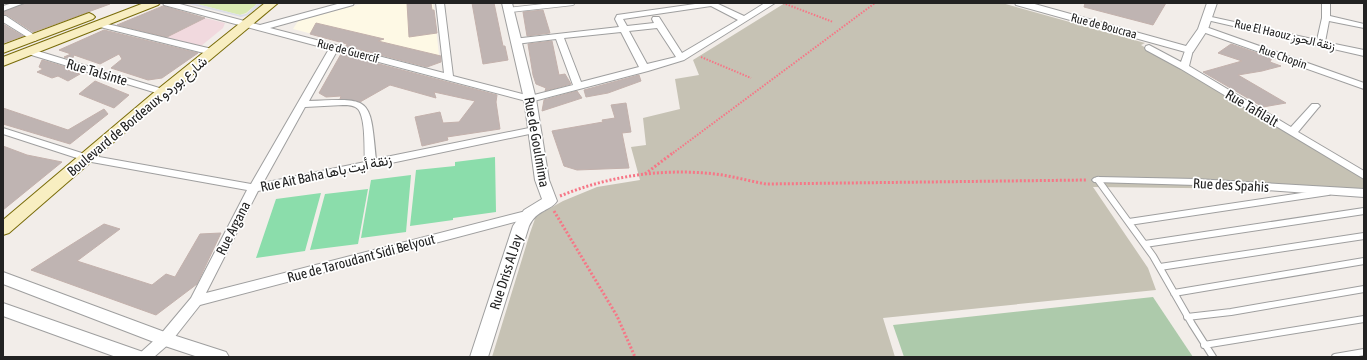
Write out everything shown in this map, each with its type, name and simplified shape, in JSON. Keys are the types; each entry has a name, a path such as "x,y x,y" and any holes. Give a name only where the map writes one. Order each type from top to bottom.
{"main road":[{"path":"3,49 124,3"},
{"path":"3,62 154,3"},
{"name":"Boulevard de Bordeaux شارع بوردو","path":"3,229 163,92 272,3"}],"street":[{"path":"3,10 20,3"},
{"name":"Rue de Guercif","path":"167,3 262,27 334,48 449,76 530,99"},
{"path":"262,27 350,3"},
{"path":"440,3 449,76"},
{"path":"530,99 645,69 685,55 771,3"},
{"name":"Rue de Boucraa","path":"1020,3 1190,50"},
{"path":"1184,67 1190,50 1203,28 1212,3"},
{"path":"1320,43 1326,18 1326,3"},
{"path":"645,69 619,19 620,17 711,4 743,20"},
{"name":"Rue de Goulmima","path":"508,7 530,99 542,180 550,201"},
{"path":"651,12 659,25 685,55"},
{"path":"3,18 35,38"},
{"name":"Rue El Haouz زنقة الحوز","path":"1206,18 1364,53"},
{"path":"1326,18 1364,26"},
{"path":"99,24 212,52"},
{"path":"516,41 659,25"},
{"name":"Rue Chopin","path":"1203,28 1364,86"},
{"path":"559,36 578,86"},
{"name":"Rue Tafilalt","path":"1159,42 1149,48 1184,67 1364,176"},
{"name":"Rue Argana","path":"145,357 165,339 196,301 254,188 334,48"},
{"name":"Rue Talsinte","path":"31,52 163,92"},
{"path":"301,104 343,102 355,103 362,108 368,119 371,164"},
{"path":"1292,132 1315,106"},
{"name":"Rue Ait Baha زنقة أيت باها","path":"3,131 86,158 254,188 534,130"},
{"name":"Rue des Spahis","path":"1098,180 1196,182 1364,193"},
{"path":"526,215 534,208 550,201"},
{"name":"Rue de Taroudant Sidi Belyout","path":"196,301 526,215"},
{"name":"Rue Driss Al Jay","path":"479,357 521,226 526,215"},
{"path":"3,278 165,339 220,357"},
{"path":"3,309 137,357"}],"lane":[{"path":"508,7 572,3"},
{"path":"1098,180 1160,267 1186,317 1213,357"},
{"path":"1129,222 1295,198 1331,191"},
{"path":"1145,244 1364,211"},
{"path":"1160,267 1364,236"},
{"path":"1174,293 1364,261"},
{"path":"1186,317 1231,312 1364,289"},
{"path":"1204,345 1364,319"},
{"path":"1335,357 1364,352"}],"path":[{"path":"783,3 833,22"},
{"path":"645,174 876,3"},
{"path":"685,55 751,78"},
{"path":"550,201 592,183 645,174 715,174 774,184 832,182 1098,180"},
{"name":"Rue de Goulmima","path":"550,201 559,221 617,316 635,357"}],"shaded area":[{"path":"185,3 193,3 240,15 246,14 258,3 264,3 249,15 241,17"},
{"path":"365,3 433,3 440,63 432,65 293,29 298,21"},
{"path":"785,3 1002,3 1145,43 1141,45 1364,179 1364,190 1093,187 1148,268 1156,290 883,318 895,357 492,357 536,216 563,201 597,187 640,180 631,147 646,145 643,118 680,109 675,79 699,75 693,60"},
{"path":"205,18 225,23 223,28 201,46 165,38"}],"green space":[{"path":"193,3 258,3 246,13 240,15"},
{"path":"495,157 496,212 410,226 416,170 455,166 455,162"},
{"path":"411,175 406,232 361,238 371,180"},
{"path":"368,189 358,244 310,250 325,194"},
{"path":"321,193 305,251 256,258 276,199"},
{"path":"1153,297 1193,357 904,357 893,325"}],"building":[{"path":"25,3 110,4 33,32 7,15 3,14 3,12"},
{"path":"407,3 431,3 432,10 434,10 437,33 409,37"},
{"path":"472,3 494,3 503,46 505,46 508,60 483,64"},
{"path":"1085,3 1166,3 1153,25 1084,7"},
{"path":"163,6 205,18 167,37 117,25"},
{"path":"543,10 550,33 527,36 523,12"},
{"path":"316,23 384,39 378,41 441,56 441,62 427,67 346,46 347,44 310,34"},
{"path":"3,24 23,36 3,43"},
{"path":"104,30 198,53 162,78 148,80 111,68 122,59 119,54 100,64 74,55 72,60 64,57 71,54 59,50"},
{"path":"552,41 559,75 565,74 571,84 545,91 546,88 536,84 528,44"},
{"path":"1231,44 1272,58 1270,62 1281,66 1238,75 1286,103 1263,107 1203,72 1242,61 1218,53"},
{"path":"341,54 497,95 496,102 500,129 447,137 448,140 422,146 415,117 440,112 443,123 459,122 475,101 434,92 436,98 390,85 360,102 340,99 341,96 326,97 319,93"},
{"path":"42,60 69,68 68,70 80,74 68,81 58,76 52,78 37,72 43,69 39,67"},
{"path":"639,75 641,81 608,93 586,97 584,90"},
{"path":"95,81 129,95 114,108 79,94"},
{"path":"577,91 582,98 542,111 544,100"},
{"path":"626,103 631,132 622,133 629,168 577,170 564,166 552,131 603,122 602,120 615,118 611,105"},
{"path":"3,108 68,130 104,109 108,114 70,144 3,124"},
{"path":"3,146 27,155 62,162 3,210"},
{"path":"104,224 120,229 77,261 152,285 166,274 175,277 200,234 221,233 197,284 156,315 31,270"}]}
